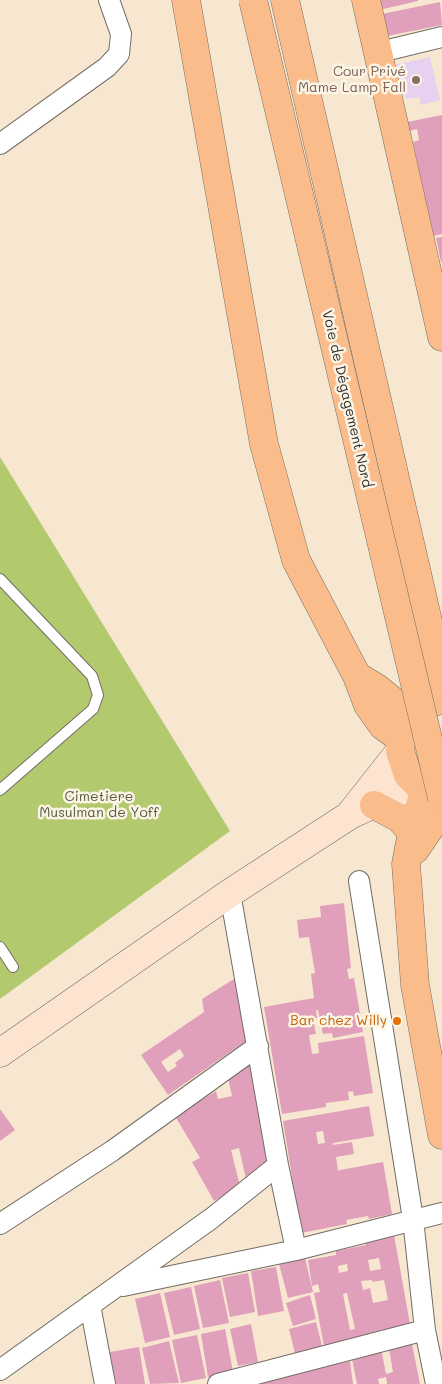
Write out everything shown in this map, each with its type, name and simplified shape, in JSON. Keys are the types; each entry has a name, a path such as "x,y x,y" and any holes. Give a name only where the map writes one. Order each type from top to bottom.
{"main road":[{"path":"186,0 264,444 296,560 357,676 368,705 383,726 404,735"},
{"name":"Voie de Dégagement Nord","path":"253,0 431,791"},
{"name":"Voie de Dégagement Nord","path":"285,0 442,682"},
{"path":"366,0 380,52 440,320"},
{"path":"442,699 421,707 404,735 408,775 431,791 412,832 406,864 415,985 442,1135"},
{"path":"362,810 399,818 412,832"},
{"path":"406,864 442,810"}],"street":[{"path":"0,144 107,67 119,54 121,34 109,0"},
{"path":"380,52 442,37"},
{"path":"362,810 404,735"},
{"path":"0,1052 230,893 362,810 431,791"},
{"path":"359,881 413,1220 425,1330 436,1384"},
{"path":"230,893 278,1165 296,1250"},
{"path":"0,1224 112,1151 258,1046"},
{"path":"0,1370 212,1218 278,1165"},
{"path":"116,1288 296,1250 442,1213"},
{"path":"90,1306 106,1384"},
{"path":"218,1384 425,1330"}],"lane":[{"path":"0,579 92,676 98,695 93,709 0,790"},
{"path":"0,947 12,967"}],"shaded area":[{"name":"Cour Privé Mame Lamp Fall","path":"430,57 440,100 421,105 419,97 406,99 405,95 401,96 394,65"}],"green space":[{"name":"Cimetiere Musulman de Yoff","path":"0,457 230,831 0,999"}],"building":[{"path":"377,0 418,0 418,1 379,10"},
{"path":"440,2 442,25 387,36 382,14"},
{"path":"442,115 442,234 433,236 413,142 419,140 417,129 409,131 407,122"},
{"path":"442,237 442,262 441,262 436,238"},
{"path":"344,903 351,968 347,969 349,979 354,978 363,1032 333,1038 332,1033 323,1034 318,1010 316,1010 317,1018 313,1019 316,1034 309,1035 312,1054 319,1053 318,1043 364,1036 373,1093 354,1096 353,1091 348,1092 349,1100 326,1103 326,1107 282,1114 264,1007 314,998 311,974 315,973 309,937 299,938 297,920 321,917 320,906"},
{"path":"237,977 249,1039 168,1095 141,1055 204,1012 202,999","holes":["180,1049 184,1056 175,1063 177,1066 168,1072 161,1062"]},
{"path":"253,1061 269,1164 246,1179 239,1148 231,1150 240,1186 214,1201 192,1162 200,1158 175,1116 216,1091 218,1099 232,1096 228,1078"},
{"path":"369,1106 374,1136 333,1143 333,1145 352,1142 354,1154 336,1157 338,1170 335,1171 383,1162 392,1214 369,1219 368,1216 346,1220 347,1224 301,1233 283,1121","holes":["323,1131 325,1143 318,1144 316,1132"]},
{"path":"0,1109 15,1130 0,1141"},
{"path":"394,1235 410,1324 369,1333 369,1337 324,1346 314,1293 320,1292 318,1284 312,1286 308,1260 336,1255 336,1251 366,1245 365,1241","holes":["379,1258 381,1269 370,1271 368,1260","347,1264 348,1271 339,1273 338,1266","384,1280 388,1300 373,1303 370,1288 363,1290 361,1281","347,1293 355,1329 350,1330 343,1294"]},
{"path":"305,1258 313,1292 288,1298 279,1264"},
{"path":"276,1267 284,1311 258,1316 251,1271"},
{"path":"248,1273 255,1312 230,1317 222,1278"},
{"path":"220,1280 229,1323 203,1328 194,1286"},
{"path":"191,1287 200,1329 174,1335 164,1293"},
{"path":"160,1293 170,1337 145,1343 135,1299"},
{"path":"310,1295 316,1319 293,1326 286,1303"},
{"path":"316,1322 323,1350 296,1357 289,1329"},
{"path":"251,1324 258,1362 238,1366 230,1329"},
{"path":"225,1329 233,1372 208,1377 201,1334"},
{"path":"197,1335 206,1378 181,1383 172,1340"},
{"path":"411,1339 420,1384 387,1384 386,1377 378,1379 379,1384 357,1384 351,1354 381,1348 386,1374 393,1372 388,1343"},
{"path":"169,1341 179,1383 150,1384 142,1348"},
{"path":"139,1347 145,1384 116,1384 110,1352"},
{"path":"350,1361 353,1384 260,1384 259,1379"}],"place":[{"name":"Cour Privé Mame Lamp Fall","path":"416,80"},
{"name":"Bar chez Willy","path":"397,1021"}]}
